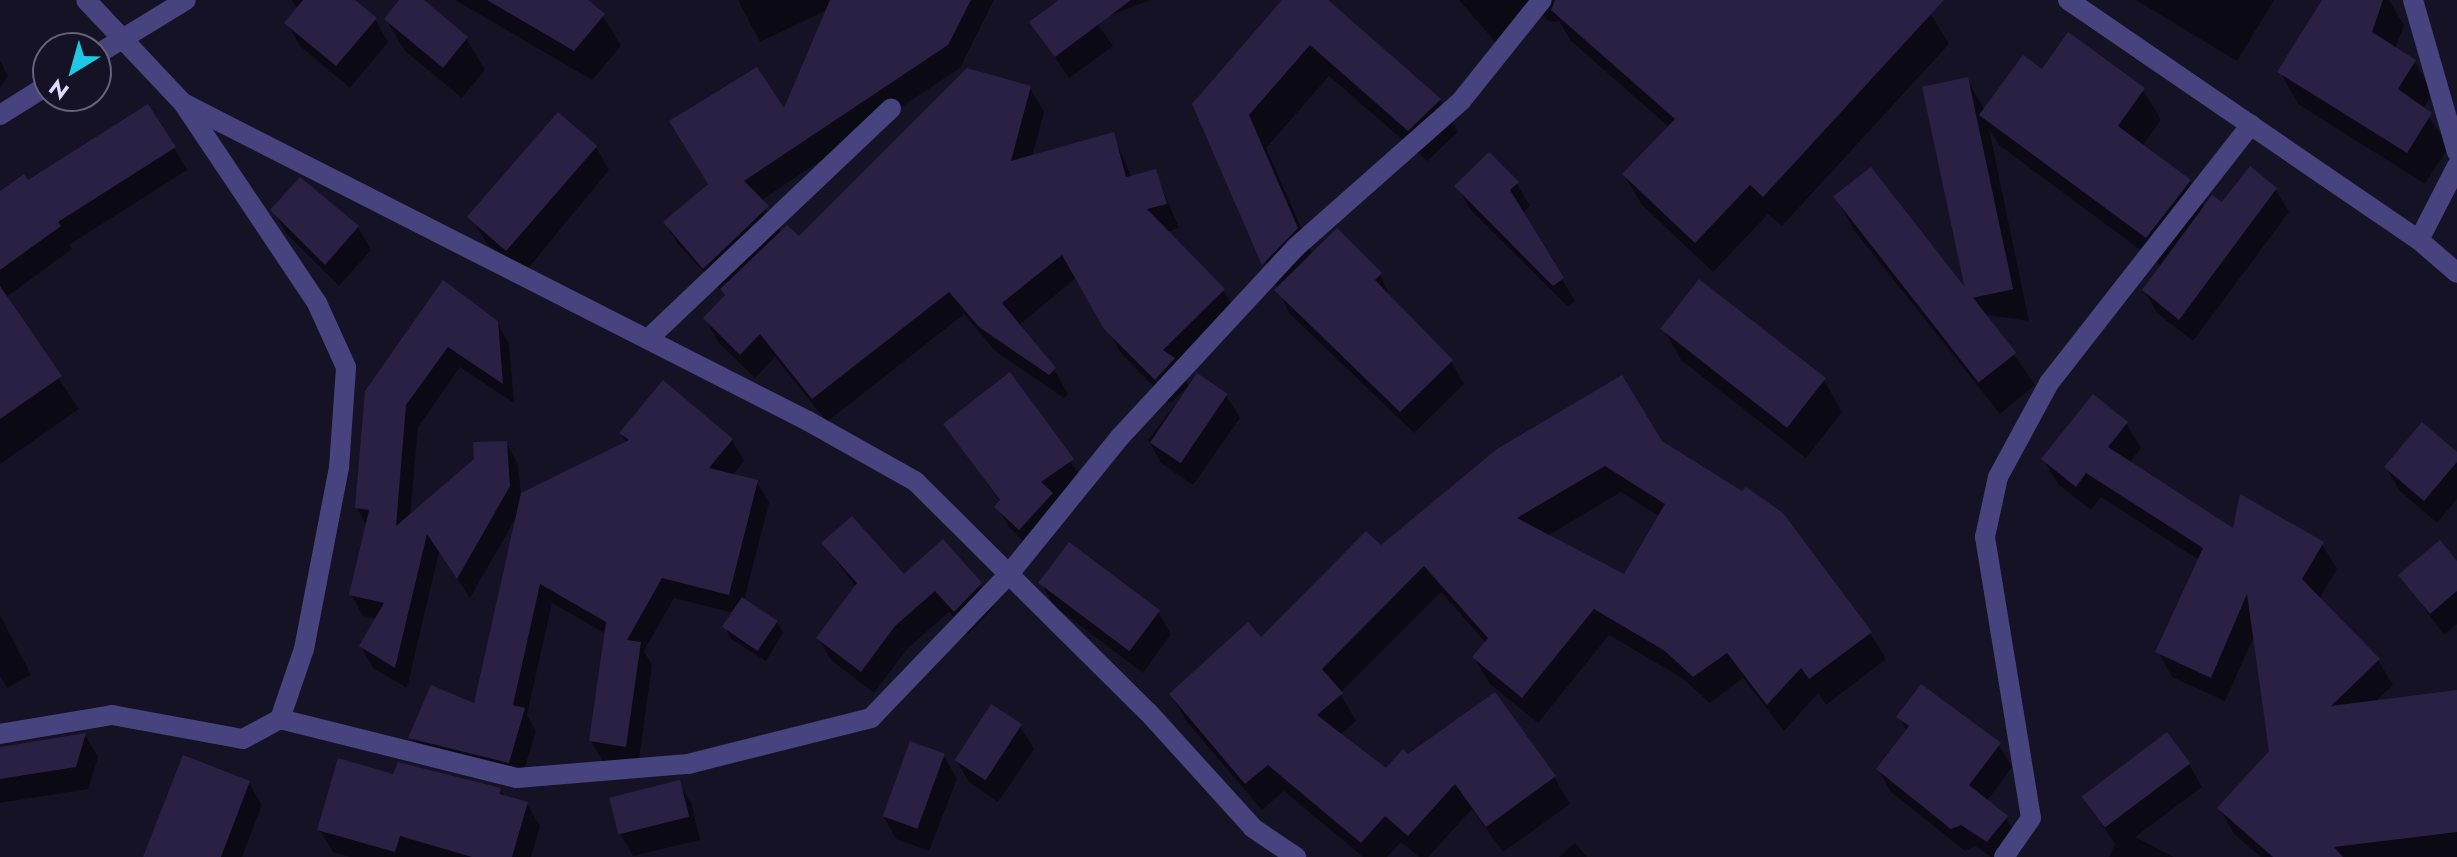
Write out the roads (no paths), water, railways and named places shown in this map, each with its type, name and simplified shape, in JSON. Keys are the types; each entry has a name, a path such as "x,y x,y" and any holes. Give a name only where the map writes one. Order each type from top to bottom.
{"street":[{"path":"86,0 183,103 317,303 346,367 333,498 304,649 280,719"},
{"path":"112,45 186,0"},
{"path":"0,734 112,715 243,739 280,719 517,778 688,764 871,718 1009,574 1120,437 1296,247 1461,101 1542,0"},
{"path":"2068,0 2419,240 2457,273"},
{"path":"2413,0 2457,152"},
{"path":"0,115 32,95"},
{"path":"183,103 648,339 915,481 1148,712 1253,828 1296,857"},
{"path":"648,339 891,108"},
{"path":"2004,857 2031,818 1985,537 1998,477 2049,383 2251,124"},
{"path":"2419,240 2457,166"}]}
